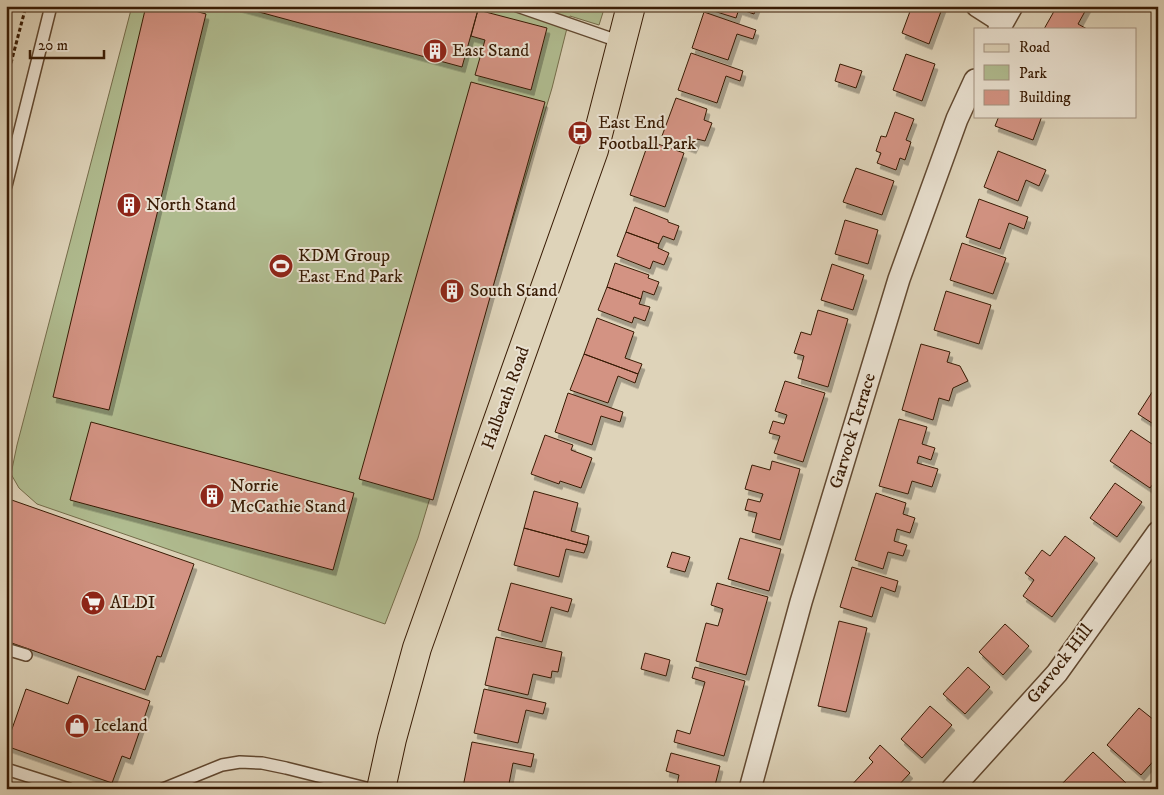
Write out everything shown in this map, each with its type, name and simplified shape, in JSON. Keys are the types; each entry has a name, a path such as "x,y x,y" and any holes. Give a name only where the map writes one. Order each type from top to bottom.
{"main road":[{"name":"Halbeath Road","path":"382,789 392,739 417,648 594,150 630,6"}],"street":[{"path":"977,6 1004,19"},
{"name":"Garvock Terrace","path":"750,789 801,602 899,279 957,119 974,82"},
{"name":"Garvock Hill","path":"952,789 1057,673 1158,532"}],"lane":[{"path":"6,186 52,6"},
{"path":"517,6 622,42"},
{"path":"6,649 26,655"},
{"path":"163,789 222,765 240,762 262,763 370,789"},
{"path":"6,768 69,789"}],"path":[{"path":"6,82 26,6"}],"green space":[{"name":"KDM Group East End Park","path":"132,6 605,6 599,25 570,16 552,88 418,538 385,624 37,504 19,488 11,474"}],"building":[{"name":"North Stand","path":"146,6 177,6 206,14 109,410 53,397"},
{"name":"East Stand","path":"237,6 479,6 462,67"},
{"path":"705,6 757,6 754,14 739,9 736,18 704,8"},
{"path":"912,6 943,6 929,44 902,33"},
{"path":"1057,6 1088,6 1078,24 1085,28 1045,28"},
{"path":"478,10 547,28 531,90 475,75 485,40 471,36"},
{"path":"704,12 756,30 753,39 737,34 728,60 692,48"},
{"path":"691,53 743,71 740,81 726,76 717,103 678,90"},
{"path":"906,54 935,64 922,101 893,90"},
{"path":"840,64 862,71 856,88 835,81"},
{"name":"South Stand","path":"471,82 545,102 433,500 359,479"},
{"path":"676,98 707,109 704,120 712,123 705,141 697,139 693,148 662,136"},
{"path":"895,112 914,119 906,140 911,142 905,160 900,158 896,170 877,163 881,153 876,151 881,136 886,137"},
{"path":"998,118 1041,118 1033,140 995,126"},
{"path":"649,141 684,153 665,207 630,195"},
{"path":"998,151 1046,170 1039,186 1026,180 1018,201 984,187"},
{"path":"856,168 894,181 882,215 843,202"},
{"path":"979,199 1028,217 1024,229 1009,223 1000,249 966,237"},
{"path":"635,207 679,226 674,240 663,236 659,244 626,232"},
{"path":"845,220 878,230 868,264 835,254"},
{"path":"626,232 659,244 658,248 669,253 664,265 653,261 650,269 617,256"},
{"path":"962,243 1006,258 993,294 950,280"},
{"path":"615,263 649,275 648,278 659,282 654,295 643,291 641,299 607,287"},
{"path":"832,264 864,275 853,310 821,300"},
{"path":"607,287 641,299 639,304 650,307 645,321 634,317 632,323 598,310"},
{"path":"946,291 991,305 979,344 934,330"},
{"path":"818,310 848,319 828,387 798,378 804,356 794,353 801,332 811,335"},
{"path":"597,318 634,332 625,358 642,364 638,374 584,354"},
{"path":"921,344 950,352 947,362 960,366 968,381 953,388 949,401 939,398 933,420 902,410"},
{"path":"584,354 638,374 635,383 618,376 608,403 570,390"},
{"path":"785,381 825,393 803,462 774,453 780,436 769,433 773,421 784,424 787,415 775,411"},
{"path":"1158,383 1158,427 1138,414"},
{"path":"568,393 623,412 620,422 601,416 592,445 555,432"},
{"path":"899,419 927,427 922,444 935,448 931,460 919,456 917,463 938,469 932,487 912,481 908,494 879,486"},
{"name":"Norrie McCathie Stand","path":"91,422 354,493 333,570 70,500"},
{"path":"1131,430 1158,448 1158,477 1150,488 1110,461"},
{"path":"545,435 573,445 571,450 592,458 581,488 560,481 559,484 531,474"},
{"path":"772,461 800,469 780,540 752,532 757,513 745,510 748,499 760,502 763,494 745,489 752,465 770,470"},
{"path":"1115,483 1142,502 1117,537 1090,518"},
{"path":"534,491 578,503 571,531 589,536 587,545 524,528"},
{"path":"876,493 906,503 903,514 915,518 910,533 897,529 894,541 907,545 903,556 888,552 883,569 855,560"},
{"name":"ALDI","path":"6,498 194,564 161,657 157,656 145,690 6,641"},
{"path":"524,528 587,545 584,553 566,549 559,577 514,565"},
{"path":"1065,536 1095,558 1052,617 1023,596 1034,580 1025,573 1042,550 1050,556"},
{"path":"740,538 781,549 769,591 728,579"},
{"path":"672,552 690,557 685,572 667,567"},
{"path":"852,567 898,581 895,592 881,587 872,617 840,607"},
{"path":"511,583 572,599 568,612 551,607 542,642 498,630"},
{"path":"717,583 768,597 746,675 696,661 706,623 718,626 723,609 711,605"},
{"path":"839,621 867,628 846,712 818,706"},
{"path":"1005,624 1029,646 1003,675 979,652"},
{"path":"496,637 562,652 558,672 552,671 551,678 533,674 528,695 485,685"},
{"path":"645,653 670,660 666,676 641,669"},
{"path":"695,667 745,681 724,756 674,742 677,730 690,734 705,682 692,678"},
{"path":"968,667 990,687 965,714 943,694"},
{"name":"Iceland","path":"78,676 150,701 130,759 122,756 112,783 6,746 26,689 68,704"},
{"path":"484,689 546,703 543,714 526,710 518,743 474,733"},
{"path":"930,706 952,725 922,758 901,739"},
{"path":"1139,708 1154,720 1158,716 1158,756 1141,775 1107,745"},
{"path":"472,742 534,754 531,767 513,763 508,789 463,787"},
{"path":"880,745 910,773 895,789 848,789 873,762 869,758"},
{"path":"1093,752 1126,783 1120,789 1057,789"},
{"path":"671,753 720,766 714,789 676,789 679,775 666,771"}],"place":[{"name":"East Stand","path":"435,51"},
{"name":"East End Football Park","path":"580,133"},
{"name":"North Stand","path":"129,205"},
{"name":"KDM Group East End Park","path":"281,266"},
{"name":"South Stand","path":"452,291"},
{"name":"Norrie McCathie Stand","path":"212,496"},
{"name":"ALDI","path":"93,603"},
{"name":"Iceland","path":"77,726"}]}
